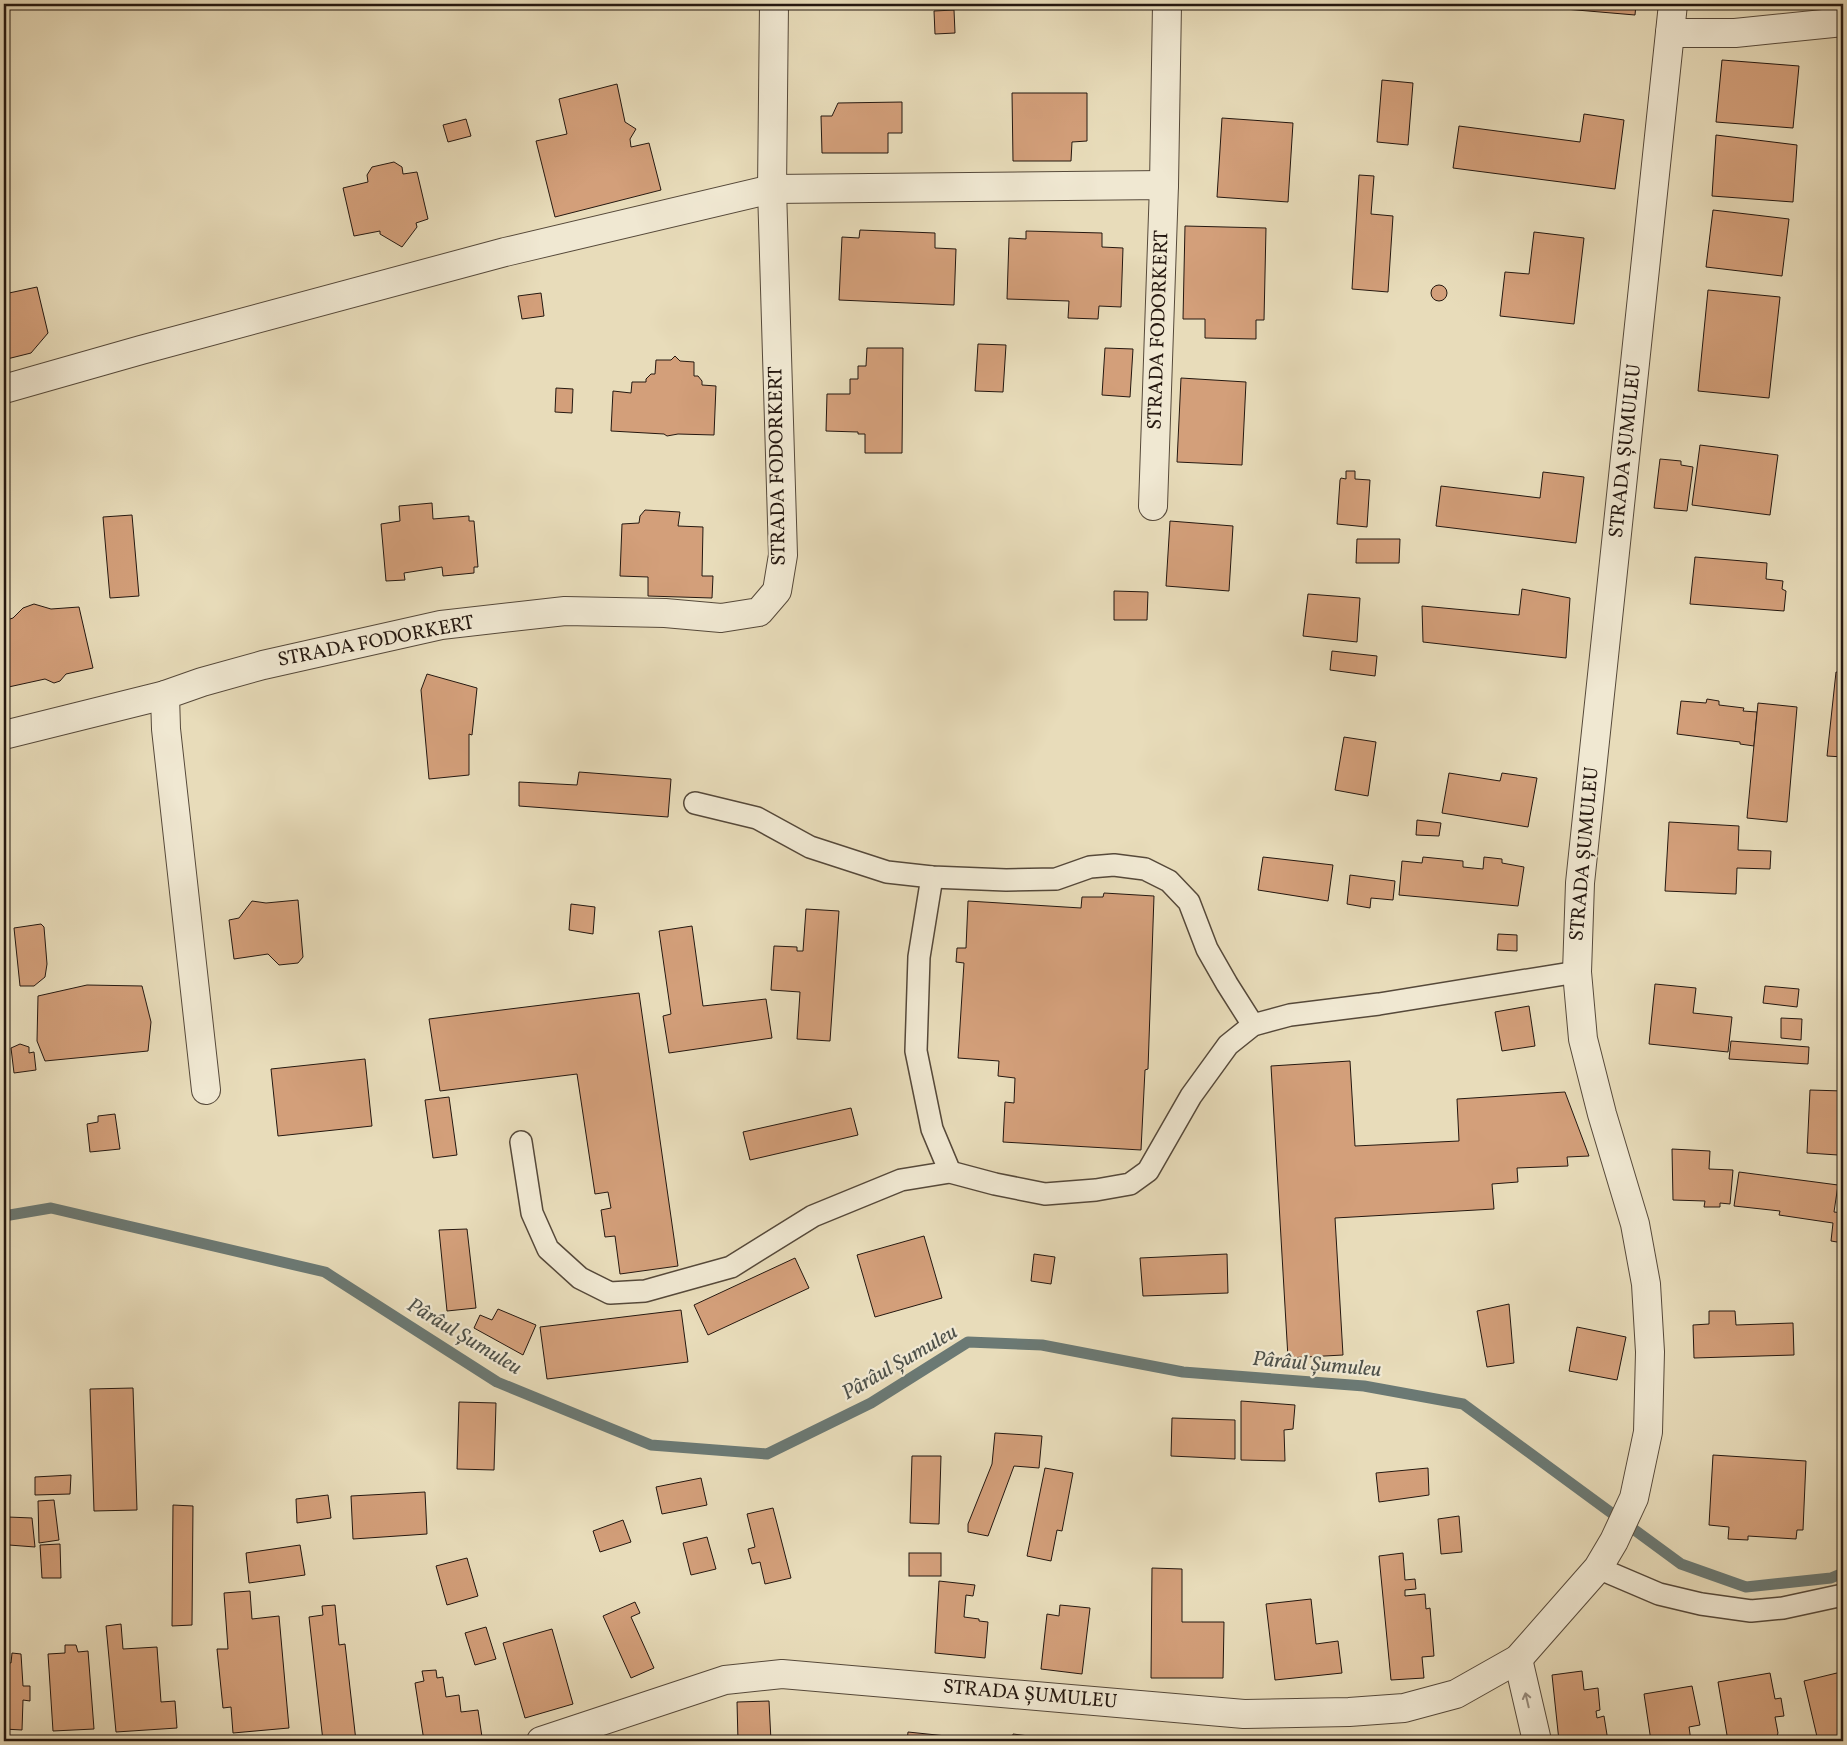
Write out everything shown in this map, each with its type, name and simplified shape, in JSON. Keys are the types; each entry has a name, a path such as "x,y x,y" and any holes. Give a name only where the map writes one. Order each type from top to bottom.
{"street":[{"name":"STRADA FODORKERT","path":"4,735 166,696 202,682 263,665 441,625 565,611 665,613 721,618 759,612 777,591 783,555 772,189 774,4"},
{"name":"STRADA FODORKERT","path":"1153,506 1168,4"},
{"name":"STRADA ȘUMULEU","path":"541,1741 725,1680 782,1674 1244,1714 1349,1712 1404,1708 1456,1694 1518,1659 1598,1568 1614,1541 1634,1498 1648,1432 1650,1352 1646,1284 1635,1224 1602,1114 1583,1039 1577,972 1580,883 1673,4"},
{"path":"1670,33 1735,33 1843,22"},
{"path":"4,389 151,347 496,255 772,189 1164,185"},
{"path":"166,696 166,729 206,1090"},
{"path":"1518,1659 1536,1741"}],"lane":[{"path":"695,803 757,818 810,847 887,872 932,877 1006,880 1056,879 1090,867 1114,864 1145,869 1169,881 1189,902 1207,949 1226,984 1254,1025"},
{"path":"932,877 919,957 916,1051 932,1129 950,1172"},
{"path":"521,1142 532,1213 548,1249 580,1278 610,1293 645,1291 731,1267 813,1216 901,1180 950,1172 995,1184 1045,1194 1096,1190 1130,1184 1148,1171 1190,1096 1228,1045 1254,1025 1290,1015 1424,997 1577,972"},
{"path":"1598,1568 1658,1594 1701,1604 1750,1611 1783,1608 1843,1595"}],"building":[{"path":"1565,4 1636,4 1635,15 1565,9"},
{"path":"954,10 955,33 935,34 934,11"},
{"path":"1722,60 1799,66 1793,128 1716,122"},
{"path":"1382,80 1413,83 1408,145 1377,142"},
{"path":"617,84 625,122 636,129 630,139 631,147 649,143 661,190 555,217 536,141 567,134 559,99"},
{"path":"1012,93 1087,93 1087,141 1072,142 1071,161 1013,161"},
{"path":"902,102 902,133 888,133 888,153 822,153 821,116 832,116 838,103"},
{"path":"1584,114 1624,120 1615,189 1453,168 1459,126 1580,142"},
{"path":"1222,118 1293,123 1288,202 1217,197"},
{"path":"466,119 471,136 448,142 443,125"},
{"path":"1716,135 1797,145 1793,202 1712,196"},
{"path":"394,162 402,167 403,174 417,172 428,219 416,223 417,227 402,247 380,234 380,231 354,236 343,188 368,182 367,175 372,167"},
{"path":"1359,175 1374,176 1371,214 1393,216 1388,292 1352,289"},
{"path":"1713,210 1789,219 1782,276 1706,267"},
{"path":"1185,226 1266,228 1264,320 1256,320 1256,339 1205,338 1205,319 1183,319"},
{"path":"860,230 935,233 935,248 956,249 954,305 839,300 842,237 859,238"},
{"path":"1026,231 1102,233 1102,247 1123,248 1121,307 1099,306 1098,319 1068,318 1069,301 1007,299 1009,238 1026,239"},
{"path":"1534,232 1584,238 1574,324 1500,316 1505,272 1529,274"},
{"path":"1439,285 1445,287 1447,293 1445,299 1439,301 1433,299 1431,293 1433,287"},
{"path":"37,287 48,333 31,353 7,359 4,351 4,290 9,293"},
{"path":"1708,290 1780,297 1769,398 1698,391"},
{"path":"541,293 544,316 522,319 518,296"},
{"path":"978,344 1006,345 1003,392 975,391"},
{"path":"867,348 903,348 902,453 865,453 865,434 826,431 827,394 850,394 850,379 858,379 858,366 866,366"},
{"path":"1105,348 1133,349 1130,397 1102,395"},
{"path":"675,356 680,361 694,362 694,376 698,376 702,381 702,385 716,386 714,435 678,434 667,436 664,434 611,431 613,391 631,393 632,382 646,382 646,379 651,374 655,374 656,360 671,360"},
{"path":"1181,378 1246,382 1242,465 1177,462"},
{"path":"556,388 573,389 572,413 555,412"},
{"path":"1700,445 1778,455 1770,515 1692,505"},
{"path":"1660,459 1681,461 1681,465 1693,467 1687,511 1654,508"},
{"path":"1346,471 1355,471 1355,479 1370,480 1367,527 1337,524 1340,480 1341,478 1346,479"},
{"path":"1543,472 1584,477 1576,543 1436,526 1441,486 1540,498"},
{"path":"432,503 433,519 469,516 469,521 474,521 478,567 474,567 474,573 443,576 442,567 404,573 405,580 386,581 381,524 400,521 399,506"},
{"path":"645,510 680,512 678,526 703,527 702,576 713,576 712,598 648,596 648,577 620,576 622,524 639,523 640,516"},
{"path":"132,515 139,596 110,598 103,517"},
{"path":"1170,521 1233,526 1229,591 1166,586"},
{"path":"1357,539 1400,539 1399,563 1356,563"},
{"path":"1695,557 1767,563 1766,579 1783,581 1782,589 1786,591 1784,611 1690,604"},
{"path":"1522,589 1570,598 1566,658 1423,642 1422,606 1519,615"},
{"path":"1114,591 1148,592 1147,620 1114,620"},
{"path":"1308,594 1360,598 1357,642 1303,636"},
{"path":"34,604 51,609 79,607 93,668 66,674 60,681 54,683 45,679 4,688 4,621 13,618 23,608"},
{"path":"1332,651 1377,656 1375,676 1330,670"},
{"path":"1836,672 1843,673 1843,757 1827,756"},
{"path":"427,674 477,688 472,735 469,734 469,775 429,779 421,690"},
{"path":"1707,699 1719,701 1719,705 1744,708 1743,711 1757,712 1754,746 1740,744 1740,742 1677,734 1681,701 1706,703"},
{"path":"1758,703 1797,707 1787,822 1747,818"},
{"path":"1344,737 1376,742 1368,796 1335,790"},
{"path":"579,772 671,779 668,817 519,806 519,782 577,785"},
{"path":"1449,773 1500,781 1502,773 1537,778 1528,827 1442,813"},
{"path":"1417,820 1441,823 1439,836 1416,835"},
{"path":"1669,822 1739,826 1738,850 1771,851 1770,869 1737,868 1736,894 1665,891"},
{"path":"1263,857 1333,865 1328,901 1258,890"},
{"path":"1423,857 1463,861 1463,867 1483,869 1484,857 1502,859 1502,863 1524,867 1518,906 1399,895 1402,861 1422,863"},
{"path":"1350,875 1395,881 1393,900 1371,898 1370,908 1347,904"},
{"path":"1104,893 1154,896 1148,1069 1145,1070 1141,1150 1003,1142 1005,1102 1014,1103 1015,1078 998,1076 999,1061 958,1058 964,963 956,962 957,948 966,948 968,901 1081,908 1082,897 1103,897"},
{"path":"298,900 303,957 298,963 279,965 268,954 234,959 229,920 239,918 252,901 266,903"},
{"path":"571,904 595,907 593,934 569,930"},
{"path":"806,909 839,911 830,1041 797,1039 800,992 771,990 774,946 797,947 797,951 803,951"},
{"path":"41,924 44,927 47,964 45,977 34,986 20,986 14,928"},
{"path":"692,926 703,1006 766,999 772,1038 669,1053 663,1016 671,1014 659,931"},
{"path":"1498,934 1517,935 1517,951 1497,950"},
{"path":"1655,984 1696,988 1693,1013 1732,1017 1728,1052 1649,1044"},
{"path":"87,985 142,986 151,1022 148,1051 45,1061 37,1041 38,996"},
{"path":"1765,986 1799,989 1797,1007 1763,1003"},
{"path":"639,993 678,1266 620,1274 615,1236 605,1237 601,1210 611,1208 608,1192 595,1194 577,1074 440,1091 429,1019"},
{"path":"1529,1006 1535,1046 1502,1051 1495,1012"},
{"path":"1781,1018 1802,1019 1801,1040 1781,1038"},
{"path":"1731,1041 1809,1047 1808,1064 1729,1059"},
{"path":"20,1044 29,1047 29,1053 34,1052 36,1070 14,1073 11,1048"},
{"path":"365,1059 372,1126 278,1136 271,1069"},
{"path":"1350,1061 1355,1146 1459,1141 1457,1099 1565,1092 1589,1156 1567,1157 1568,1166 1517,1168 1518,1182 1492,1184 1494,1209 1335,1218 1343,1355 1288,1358 1271,1066"},
{"path":"1810,1090 1843,1091 1843,1148 1838,1148 1838,1155 1807,1153"},
{"path":"449,1097 457,1155 433,1158 425,1100"},
{"path":"851,1108 858,1135 750,1160 743,1132"},
{"path":"115,1114 120,1149 90,1152 87,1124 98,1122 98,1116"},
{"path":"1672,1149 1710,1151 1709,1169 1733,1170 1730,1204 1720,1203 1720,1207 1704,1207 1705,1201 1673,1200"},
{"path":"1739,1172 1838,1185 1834,1212 1843,1213 1843,1243 1831,1241 1833,1223 1779,1215 1780,1211 1734,1206"},
{"path":"467,1229 476,1308 447,1311 439,1230"},
{"path":"924,1236 942,1298 875,1317 857,1255"},
{"path":"1034,1254 1055,1257 1051,1284 1031,1281"},
{"path":"1227,1254 1228,1293 1143,1296 1140,1258"},
{"path":"795,1258 809,1288 708,1335 694,1305"},
{"path":"1509,1304 1514,1363 1487,1367 1477,1311"},
{"path":"498,1309 536,1325 523,1355 474,1328 480,1315 492,1320"},
{"path":"681,1310 688,1362 547,1379 540,1327"},
{"path":"1709,1311 1735,1311 1736,1325 1793,1323 1794,1355 1694,1358 1693,1325 1709,1324"},
{"path":"1577,1327 1626,1337 1617,1380 1569,1371"},
{"path":"133,1388 137,1510 94,1511 90,1389"},
{"path":"1241,1401 1295,1405 1293,1429 1284,1430 1285,1461 1241,1460"},
{"path":"459,1402 496,1403 494,1470 457,1469"},
{"path":"1172,1418 1235,1420 1235,1459 1171,1456"},
{"path":"995,1433 1042,1436 1039,1468 1014,1466 988,1536 968,1532 968,1524 992,1464"},
{"path":"1713,1455 1806,1461 1803,1530 1797,1530 1796,1539 1748,1536 1748,1540 1728,1539 1729,1527 1709,1525"},
{"path":"912,1456 941,1456 939,1524 910,1523"},
{"path":"1045,1468 1073,1473 1062,1531 1057,1530 1051,1561 1027,1556"},
{"path":"1428,1468 1429,1495 1379,1502 1376,1473"},
{"path":"71,1475 70,1494 35,1495 35,1477"},
{"path":"701,1478 707,1505 662,1514 656,1487"},
{"path":"425,1492 427,1534 353,1539 351,1496"},
{"path":"328,1495 331,1518 297,1523 296,1499"},
{"path":"54,1500 59,1540 39,1543 38,1501"},
{"path":"173,1505 193,1506 192,1625 172,1626"},
{"path":"773,1508 791,1578 765,1584 760,1562 752,1564 748,1549 755,1547 747,1514"},
{"path":"1843,1508 1843,1544 1840,1543"},
{"path":"1459,1516 1462,1552 1441,1554 1438,1519"},
{"path":"8,1517 32,1518 35,1547 9,1545"},
{"path":"623,1520 631,1542 600,1552 593,1531"},
{"path":"707,1537 716,1569 691,1575 683,1543"},
{"path":"60,1544 61,1578 42,1578 40,1545"},
{"path":"300,1545 305,1575 249,1583 246,1553"},
{"path":"909,1553 941,1553 941,1576 909,1576"},
{"path":"1403,1553 1405,1580 1415,1579 1416,1589 1405,1590 1405,1596 1425,1594 1426,1609 1430,1608 1434,1656 1422,1657 1424,1678 1391,1680 1379,1556"},
{"path":"467,1558 478,1596 447,1605 436,1566"},
{"path":"1152,1568 1182,1569 1182,1622 1224,1622 1223,1678 1151,1678"},
{"path":"939,1581 975,1585 973,1596 966,1595 964,1617 988,1622 985,1658 935,1653"},
{"path":"250,1591 252,1619 279,1616 289,1728 233,1733 231,1707 223,1708 217,1649 228,1649 224,1593"},
{"path":"1311,1599 1316,1644 1338,1641 1342,1673 1275,1680 1266,1604"},
{"path":"635,1602 640,1613 631,1617 654,1668 631,1678 603,1616"},
{"path":"335,1605 339,1645 345,1644 356,1741 323,1741 309,1617 323,1615 322,1606"},
{"path":"1060,1605 1090,1608 1082,1674 1041,1669 1047,1614 1059,1616"},
{"path":"121,1624 123,1649 157,1647 161,1702 175,1701 177,1728 116,1732 106,1626"},
{"path":"486,1627 496,1659 475,1665 465,1633"},
{"path":"552,1629 573,1704 525,1718 503,1643"},
{"path":"65,1645 76,1645 78,1652 88,1651 94,1729 53,1731 48,1654 65,1653"},
{"path":"12,1653 21,1654 23,1686 30,1686 30,1701 23,1700 22,1730 4,1729 4,1662 11,1663"},
{"path":"436,1670 437,1678 443,1677 446,1697 459,1695 461,1712 478,1710 482,1737 451,1741 424,1741 415,1683 424,1681 422,1671"},
{"path":"1582,1671 1584,1690 1598,1688 1600,1710 1596,1711 1597,1718 1604,1716 1608,1741 1559,1741 1552,1675"},
{"path":"1841,1672 1843,1679 1843,1741 1818,1741 1804,1681"},
{"path":"1770,1673 1775,1699 1781,1698 1784,1716 1775,1717 1778,1733 1775,1741 1728,1741 1718,1682"},
{"path":"1692,1686 1700,1725 1689,1727 1691,1741 1651,1741 1644,1694"},
{"path":"769,1701 771,1741 738,1741 737,1702"},
{"path":"908,1732 956,1737 956,1741 907,1741"},
{"path":"1013,1734 1061,1740 1061,1741 1012,1741"},
{"path":"836,1736 837,1741 787,1741 786,1737"},
{"path":"672,1739 673,1741 653,1741"}],"waterway":[{"name":"Pârâul Șumuleu","path":"4,1216 51,1208 325,1272 497,1382 651,1445 767,1454 871,1403 968,1342 1042,1345 1183,1372 1364,1386 1463,1404 1681,1564 1746,1587 1831,1578 1843,1573"}]}
